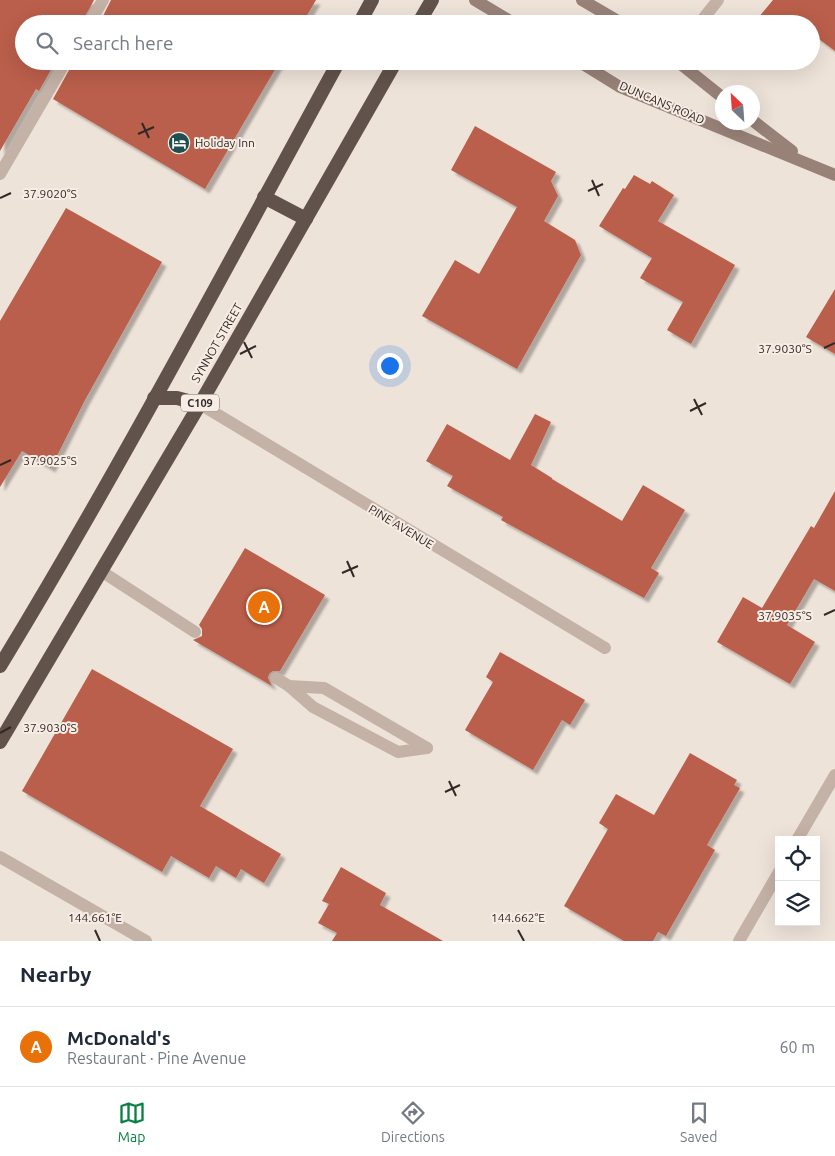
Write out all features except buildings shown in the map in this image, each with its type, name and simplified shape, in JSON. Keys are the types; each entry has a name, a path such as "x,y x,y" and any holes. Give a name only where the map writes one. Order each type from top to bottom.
{"highway":[{"path":"364,15 372,0"},
{"path":"423,15 432,0"},
{"path":"0,666 44,594 154,398 334,70"},
{"name":"SYNNOT STREET","path":"0,742 200,404 391,70"},
{"path":"264,197 306,219"},
{"path":"154,398 177,398 200,404"}],"main road":[{"path":"475,0 500,15"},
{"path":"582,0 608,15"},
{"name":"DUNCANS ROAD","path":"593,70 620,86 835,175"},
{"path":"688,70 715,91"},
{"name":"DUNCANS ROAD","path":"760,126 804,161"}],"street":[{"path":"94,15 103,0"},
{"path":"707,15 718,0"},
{"path":"0,174 61,70"},
{"name":"PINE AVENUE","path":"200,404 605,648"},
{"path":"101,571 195,632"},
{"path":"276,678 289,686 313,707 398,752 427,748 324,688 289,686"},
{"path":"800,836 835,775"},
{"path":"0,857 146,941"},
{"path":"739,941 775,879"}],"place":[{"name":"Holiday Inn","path":"179,143"},
{"name":"McDonald's","path":"264,607"}]}
